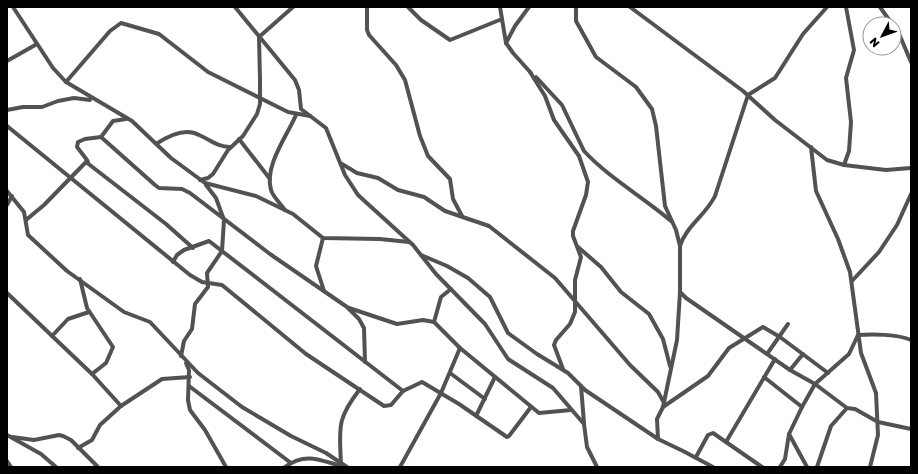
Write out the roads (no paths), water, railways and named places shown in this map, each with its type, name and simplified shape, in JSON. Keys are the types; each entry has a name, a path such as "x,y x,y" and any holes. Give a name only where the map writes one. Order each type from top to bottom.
{"street":[{"path":"13,7 37,44 66,82 93,100 128,119 156,144 205,183 256,196 286,211 312,228 323,238 380,239 409,242"},
{"path":"235,7 295,80 299,90 301,109 326,128 348,181 358,195 392,224 485,324 508,359 553,388 584,424"},
{"path":"259,37 294,7"},
{"path":"367,7 367,30 369,35 396,65 405,80 420,136 428,156 430,160 450,179 453,199 462,216"},
{"path":"408,7 421,20 450,40 502,19"},
{"path":"500,7 506,43 530,72 551,91 562,105 584,151 607,173 647,201 673,223"},
{"path":"506,43 515,26 529,7"},
{"path":"576,7 576,21 596,57 636,87 652,109 656,126 663,197 680,246 680,292 677,340 662,407 657,419 658,439"},
{"path":"630,7 685,46 748,95 770,116 827,160 844,165 886,170 911,168"},
{"path":"680,246 685,234 711,204 748,95 775,78 803,34 827,7"},
{"path":"844,165 849,151 851,122 846,78 854,50 846,7"},
{"path":"880,7 886,16"},
{"path":"66,82 110,31 122,23 163,36 208,72 282,110 296,115 312,117"},
{"path":"200,180 211,176 231,147 254,120 260,98 259,37"},
{"path":"902,41 911,62"},
{"path":"7,61 37,44"},
{"path":"530,72 545,96 554,120 578,156 588,182 586,195 573,231 573,236 578,247 580,257 575,280 576,303 573,318 556,340 554,345 563,370"},
{"path":"7,110 23,107 42,107 58,101 74,98 93,100"},
{"path":"286,211 271,190 270,179 276,152 296,115"},
{"path":"26,220 44,205 86,162 88,162 77,147 78,142 85,139 101,137 113,121 128,119"},
{"path":"7,126 198,281 222,285 306,354 387,406 395,402 403,391 422,382 442,393 507,437 531,407"},
{"path":"156,144 173,134 188,132 199,134 219,146 231,147"},
{"path":"101,137 159,188 182,189 347,307 362,323 365,362"},
{"path":"239,139 270,179"},
{"path":"811,147 816,191 838,239 852,281 862,359 876,393 878,435 870,467"},
{"path":"86,162 166,224 193,248"},
{"path":"342,164 357,173 374,176 394,188 419,196 440,209 489,226 548,272 637,373 658,392 663,401"},
{"path":"205,183 214,193 224,220 222,251 207,273 206,290 195,304 192,329 184,341 182,356 189,370 190,377 188,386 188,400 190,410 205,430 226,467"},
{"path":"7,191 21,207 26,220 26,231 33,241 64,269 124,312 150,322 198,373 242,407 341,465"},
{"path":"852,281 882,248 897,225 911,194"},
{"path":"7,205 12,196"},
{"path":"323,238 316,266 324,292"},
{"path":"173,262 180,253 207,241 403,391"},
{"path":"578,247 601,267 621,292 649,314 663,340 671,369"},
{"path":"421,255 447,266 468,278 490,297 508,333 537,354 563,370 581,386 658,439 713,467"},
{"path":"80,280 89,312 113,347 106,363 92,374"},
{"path":"434,322 442,297 451,289"},
{"path":"680,292 686,298 774,360 815,384 847,408 855,410 878,422 911,429"},
{"path":"7,294 92,374 121,406"},
{"path":"347,307 397,324 423,320 434,322 460,348 531,407 543,414 571,410"},
{"path":"52,336 68,319 89,312"},
{"path":"767,354 788,324"},
{"path":"662,407 708,376 723,353 763,327 780,337 828,373"},
{"path":"858,335 869,334 899,337 911,340"},
{"path":"780,467 784,459 789,434 815,384 849,354 858,335"},
{"path":"400,467 442,393 460,348"},
{"path":"790,370 803,354"},
{"path":"726,442 774,360"},
{"path":"450,373 485,399"},
{"path":"78,448 92,440 100,425 121,406 162,379 190,377"},
{"path":"476,416 496,377"},
{"path":"764,377 802,407"},
{"path":"188,386 291,463"},
{"path":"581,386 587,447 597,467"},
{"path":"341,465 340,444 342,418 345,410 360,390"},
{"path":"817,467 831,426 847,408"},
{"path":"696,457 711,433 762,467"},
{"path":"789,434 807,467"},
{"path":"7,435 41,454 56,467"},
{"path":"12,437 36,440 58,435 63,436 98,467"},
{"path":"286,467 297,459 313,458 347,467"},
{"path":"820,458 822,467"},
{"path":"7,461 11,467"}]}
